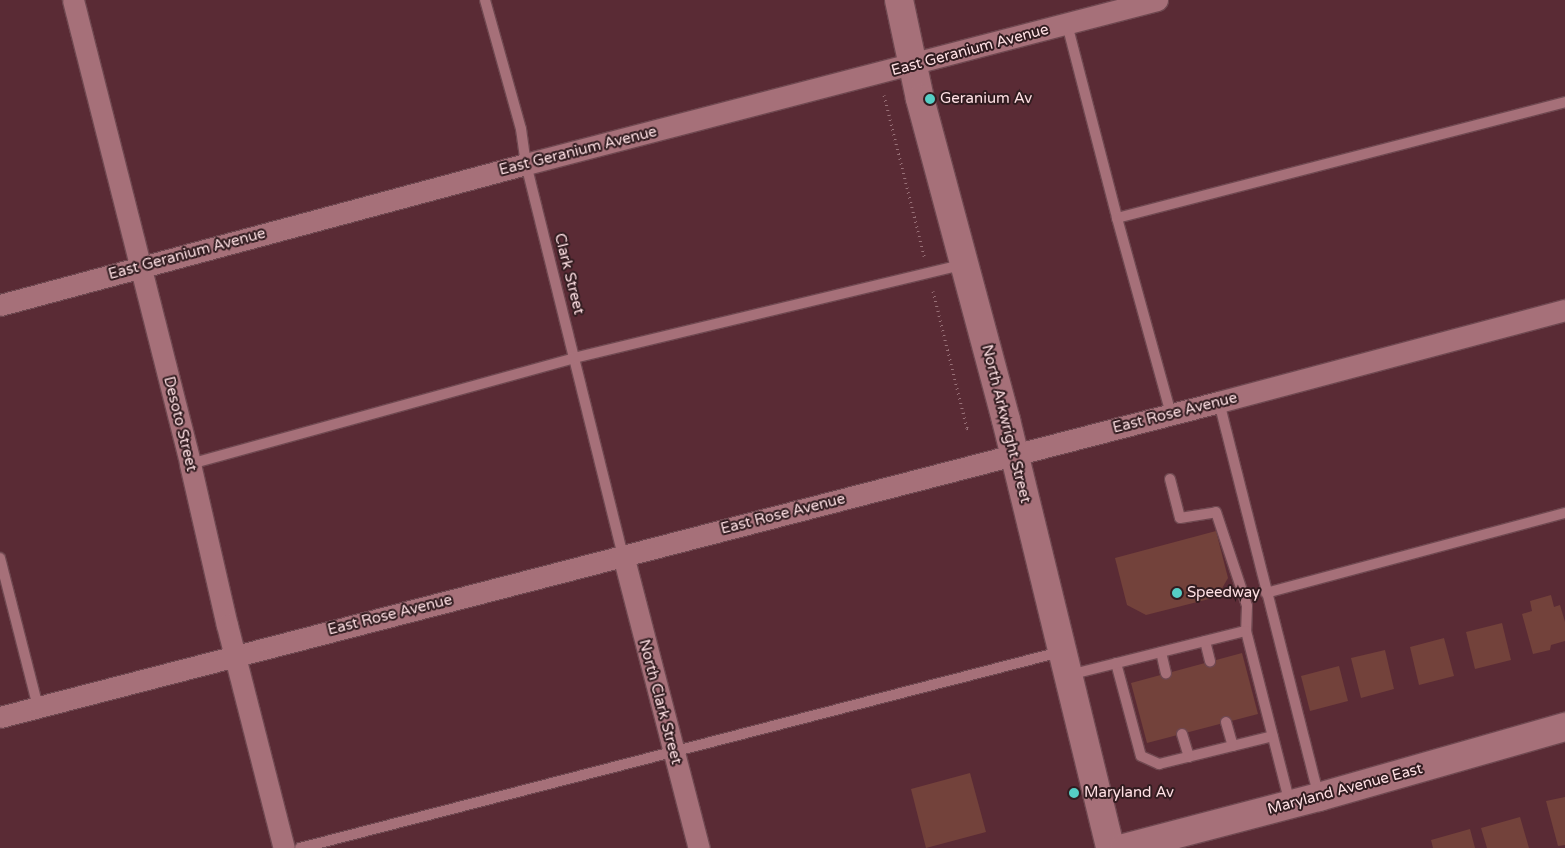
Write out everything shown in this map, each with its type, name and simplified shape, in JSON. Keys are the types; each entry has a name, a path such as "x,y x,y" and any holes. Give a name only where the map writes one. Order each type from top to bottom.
{"street":[{"name":"Desoto Street","path":"73,0 141,266 235,655 284,848"},
{"name":"North Arkwright Street","path":"899,0 920,99 966,264 1066,663 1110,848"},
{"name":"East Geranium Avenue","path":"0,305 526,164 914,65 1157,0"},
{"name":"East Rose Avenue","path":"0,717 1219,402 1565,310"},
{"name":"North Clark Street","path":"623,555 699,848"},
{"name":"Maryland Avenue East","path":"1124,848 1319,797 1565,727"}],"lane":[{"name":"Clark Street","path":"485,0 521,129 526,164 623,555"},
{"path":"1067,24 1117,218 1172,414"},
{"path":"1117,218 1565,102"},
{"path":"190,464 574,358 966,264"},
{"path":"1219,402 1319,797"},
{"path":"1170,479 1180,518 1216,512 1247,606 1246,631 1290,804"},
{"path":"1266,593 1565,513"},
{"path":"0,558 38,707"},
{"path":"300,848 674,752 1066,663 1116,663 1246,631"},
{"path":"1205,641 1210,662"},
{"path":"1161,652 1166,673"},
{"path":"1116,663 1141,756 1158,764 1273,736"},
{"path":"1226,722 1233,746"},
{"path":"1182,734 1189,757"}],"building":[{"path":"1216,531 1228,578 1217,597 1146,615 1127,605 1115,558"},
{"path":"1551,595 1554,607 1560,605 1565,622 1565,641 1551,645 1550,650 1533,654 1522,614 1532,611 1530,601"},
{"path":"1502,623 1511,660 1475,669 1466,632"},
{"path":"1444,638 1454,676 1419,685 1410,647"},
{"path":"1385,650 1394,689 1361,698 1351,658"},
{"path":"1242,653 1258,714 1147,743 1131,683"},
{"path":"1339,666 1348,701 1310,711 1301,676"},
{"path":"970,773 986,832 926,848 911,789"},
{"path":"1565,797 1565,845 1558,846 1546,801"},
{"path":"1520,817 1529,848 1487,848 1481,828"},
{"path":"1470,829 1475,848 1433,848 1431,840"}],"place":[{"name":"Geranium Av","path":"930,99"},
{"name":"Speedway","path":"1177,593"},
{"name":"Maryland Av","path":"1074,793"}]}
